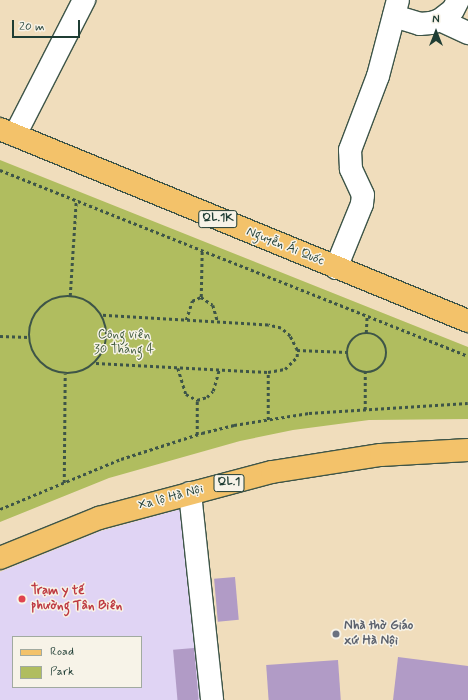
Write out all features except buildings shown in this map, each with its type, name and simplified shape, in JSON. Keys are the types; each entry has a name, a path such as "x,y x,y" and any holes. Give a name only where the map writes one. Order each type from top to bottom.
{"main road":[{"name":"Nguyễn Ái Quốc","path":"8,132 468,321"},
{"name":"Xa lộ Hà Nội","path":"0,558 99,518 190,493 296,468 380,455 468,450"}],"street":[{"path":"8,132 84,0"},
{"path":"336,268 362,204 363,194 351,169 350,150 378,76 396,8 420,24 440,20 453,10 458,0"},
{"path":"440,20 468,33"},
{"path":"190,493 212,700"}],"path":[{"path":"0,170 468,356"},
{"path":"70,296 76,200"},
{"path":"201,297 202,250"},
{"path":"70,296 82,299 94,305 102,315 107,327 108,341 104,353 96,363 85,371 65,374 47,369 38,361 31,349 29,337 30,324 36,312 51,300 70,296"},
{"path":"186,320 192,301 201,297"},
{"path":"201,297 213,305 218,322"},
{"path":"96,363 268,372 289,366 297,357 298,350 290,336 281,328 218,322 102,315"},
{"path":"366,334 367,316"},
{"path":"366,334 381,340 386,351 384,363 379,368 365,372 350,364 347,352 352,340 366,334"},
{"path":"0,336 29,337"},
{"path":"298,350 347,352"},
{"path":"178,368 186,394 197,400 207,397 213,391 219,370"},
{"path":"268,372 268,420"},
{"path":"365,372 365,410"},
{"path":"64,483 65,374"},
{"path":"197,400 197,434"},
{"path":"0,509 121,460 197,434 309,413 468,403"}],"shaded area":[{"path":"196,505 210,700 0,700 0,572 101,531"}],"green space":[{"name":"Công viên 30 Tháng 4","path":"0,160 468,347 468,419 369,420 293,430 240,441 109,478 0,522"}],"place":[{"name":"Trạm y tế phường Tân Biên","path":"22,599"},
{"name":"Nhà thờ Giáo xứ Hà Nội","path":"336,634"}]}
